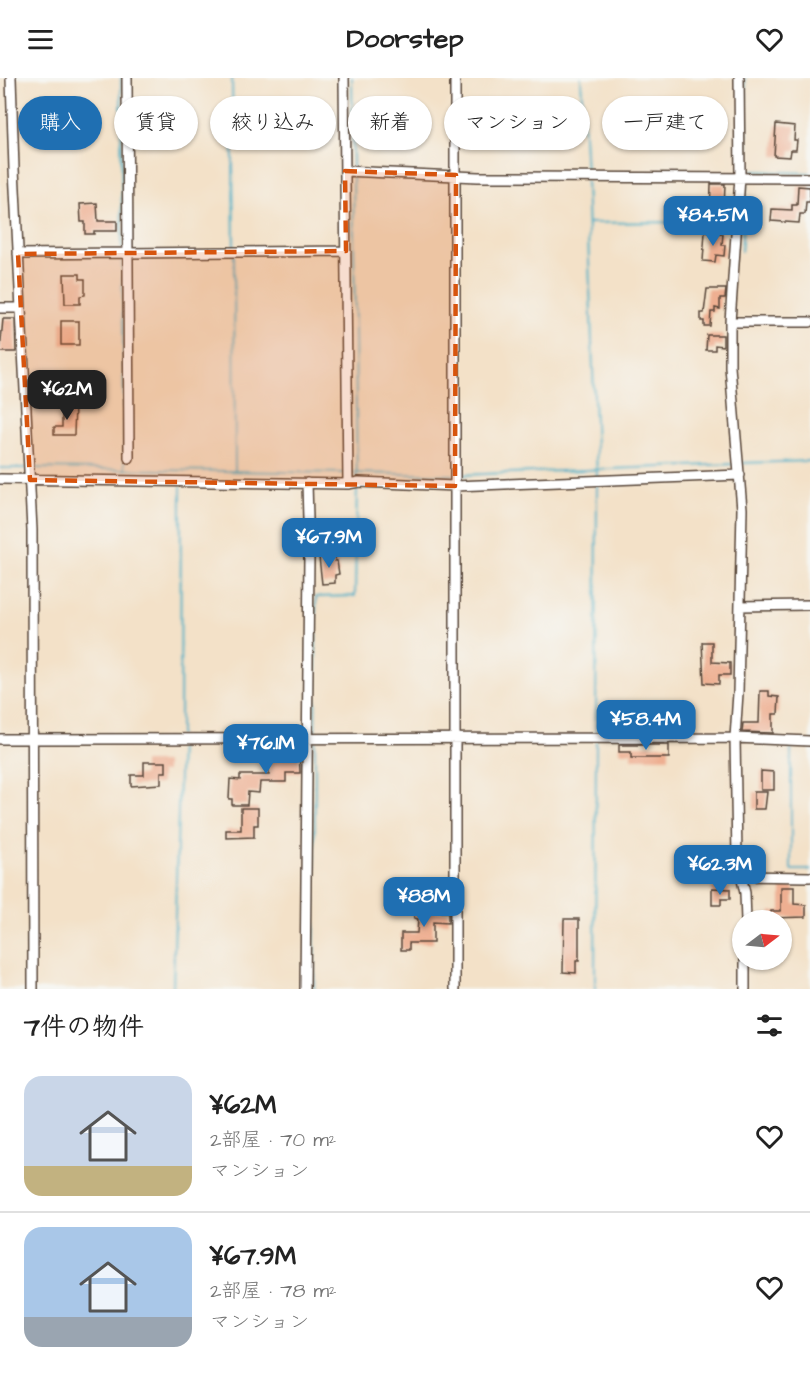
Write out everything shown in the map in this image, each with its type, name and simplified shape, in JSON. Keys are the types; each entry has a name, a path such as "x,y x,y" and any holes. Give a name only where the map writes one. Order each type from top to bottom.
{"street":[{"path":"12,78 18,254 30,472 33,989"},
{"path":"127,78 124,252 129,458"},
{"path":"344,78 350,171 346,251 351,479"},
{"path":"455,78 455,989"},
{"path":"739,78 745,177 736,227 730,322 730,367 742,509 735,738 737,857 746,910"},
{"path":"350,171 456,175 810,178"},
{"path":"18,254 346,251"},
{"path":"0,308 21,308"},
{"path":"730,322 810,322"},
{"path":"0,479 30,472 182,482 307,483 351,479 455,478 598,479 739,468"},
{"path":"305,989 312,738 307,483"},
{"path":"740,606 810,605"},
{"path":"0,739 735,738 810,741"},
{"path":"742,876 810,877"},
{"path":"745,970 745,989"}],"highlighted area":[{"path":"345,171 456,175 455,486 30,480 18,254 346,251"}],"building":[{"path":"776,124 795,126 796,150 791,150 790,157 774,156"},
{"path":"711,184 725,184 724,210 718,210 718,217 710,217"},
{"path":"798,186 810,187 810,202 806,202 805,214 800,214 799,223 771,221 772,209 792,210 792,205 797,205"},
{"path":"97,203 98,221 117,221 117,231 94,231 94,234 85,234 85,222 81,222 80,204"},
{"path":"705,232 723,234 724,256 716,255 715,262 703,261"},
{"path":"64,274 80,274 80,279 85,279 85,295 80,296 80,304 65,304"},
{"path":"707,289 726,289 725,298 720,298 720,309 715,308 715,312 711,312 710,326 704,326 701,313 704,313"},
{"path":"3,319 15,319 16,352 0,352"},
{"path":"61,321 79,321 79,345 61,345"},
{"path":"707,335 723,335 723,346 715,345 715,350 706,350"},
{"path":"62,405 75,405 74,435 54,435 54,427 62,427"},
{"path":"334,555 339,574 335,575 335,583 322,584 319,557"},
{"path":"702,642 712,642 712,662 730,663 730,675 719,675 719,684 704,683"},
{"path":"760,691 769,691 769,696 779,697 778,714 773,714 773,733 742,732 743,723 759,723"},
{"path":"619,745 669,745 669,758 631,758 631,752 619,752"},
{"path":"287,747 299,747 300,773 286,773 286,782 260,782 259,793 248,792 247,805 232,805 232,799 229,799 230,779 240,780 240,775 269,775 268,753 287,753"},
{"path":"144,762 166,762 166,772 161,772 161,784 131,786 131,775 144,775"},
{"path":"761,771 774,772 774,790 761,790"},
{"path":"754,792 767,792 765,809 754,809"},
{"path":"241,808 258,808 258,825 254,825 254,837 226,838 226,830 241,830"},
{"path":"781,887 794,887 794,904 806,905 806,917 792,917 792,910 781,910"},
{"path":"712,888 730,889 730,899 721,899 721,905 712,905"},
{"path":"414,911 448,912 448,923 433,922 433,943 409,943 409,950 401,950 401,933 417,933 418,919 414,918"},
{"path":"564,919 579,919 579,961 576,961 576,973 563,972"}],"waterway":[{"path":"121,78 122,249"},
{"path":"232,78 234,249"},
{"path":"352,78 353,168"},
{"path":"581,78 586,174"},
{"path":"745,78 748,174"},
{"path":"749,171 810,173"},
{"path":"353,174 357,480"},
{"path":"740,227 743,227 747,179"},
{"path":"586,180 597,477"},
{"path":"588,223 685,222 734,226"},
{"path":"741,251 743,227"},
{"path":"122,255 125,470"},
{"path":"234,255 235,471"},
{"path":"741,463 810,461"},
{"path":"459,475 735,464"},
{"path":"0,468 27,468"},
{"path":"33,468 345,473"},
{"path":"351,473 453,475"},
{"path":"596,735 597,483"},
{"path":"180,735 181,486"},
{"path":"315,735 316,597 355,596 357,486"},
{"path":"173,989 180,741"},
{"path":"314,989 315,741"},
{"path":"595,989 596,741"},
{"path":"791,744 791,870 810,870"}]}
